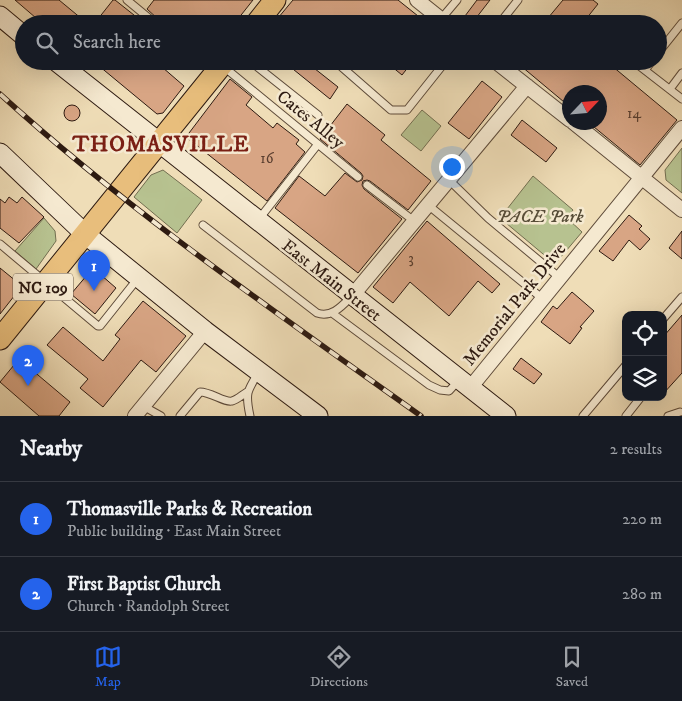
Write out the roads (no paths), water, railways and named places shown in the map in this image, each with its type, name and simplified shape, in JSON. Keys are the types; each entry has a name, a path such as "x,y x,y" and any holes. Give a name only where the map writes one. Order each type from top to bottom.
{"main road":[{"path":"263,15 275,0"},
{"path":"0,16 15,28"},
{"name":"East Main Street","path":"67,70 158,144 506,416"},
{"name":"NC 109","path":"0,339 158,144 212,70"},
{"path":"1,156 85,234 206,331 316,415"}],"street":[{"path":"418,0 437,15"},
{"path":"507,70 562,114"},
{"path":"352,296 527,86"},
{"name":"Memorial Park Drive","path":"464,384 543,299 682,128"},
{"path":"582,130 682,210"},
{"path":"139,411 206,331"}],"lane":[{"path":"127,0 137,3 148,15"},
{"path":"448,15 457,0"},
{"path":"506,15 518,0"},
{"path":"667,42 682,23"},
{"name":"Cates Alley","path":"222,70 358,177"},
{"path":"261,70 318,115"},
{"path":"345,70 392,110 407,110 439,70"},
{"path":"645,70 682,99"},
{"path":"670,90 682,73"},
{"path":"257,221 318,144"},
{"path":"449,180 488,218 560,278"},
{"path":"367,185 414,221"},
{"path":"428,205 543,299"},
{"path":"203,224 317,313 323,315 332,313 352,296"},
{"path":"0,244 98,326 100,326 139,277"},
{"path":"667,314 682,297"},
{"path":"332,313 429,385 449,392 464,384"},
{"path":"180,416 200,392 216,396 227,402 234,401 247,392 259,372"},
{"path":"583,416 622,375"},
{"path":"247,392 250,416"},
{"path":"626,416 638,401"},
{"path":"139,411 161,416"},
{"path":"668,416 680,412"}],"railway":[{"path":"0,94 50,138 153,221 259,300 421,416"}],"place":[{"name":"Thomasville Parks & Recreation","path":"94,291"},
{"name":"First Baptist Church","path":"28,386"}],"district":[{"name":"THOMASVILLE","path":"161,143"}],"park label":[{"name":"PACE Park","path":"540,216"}]}
